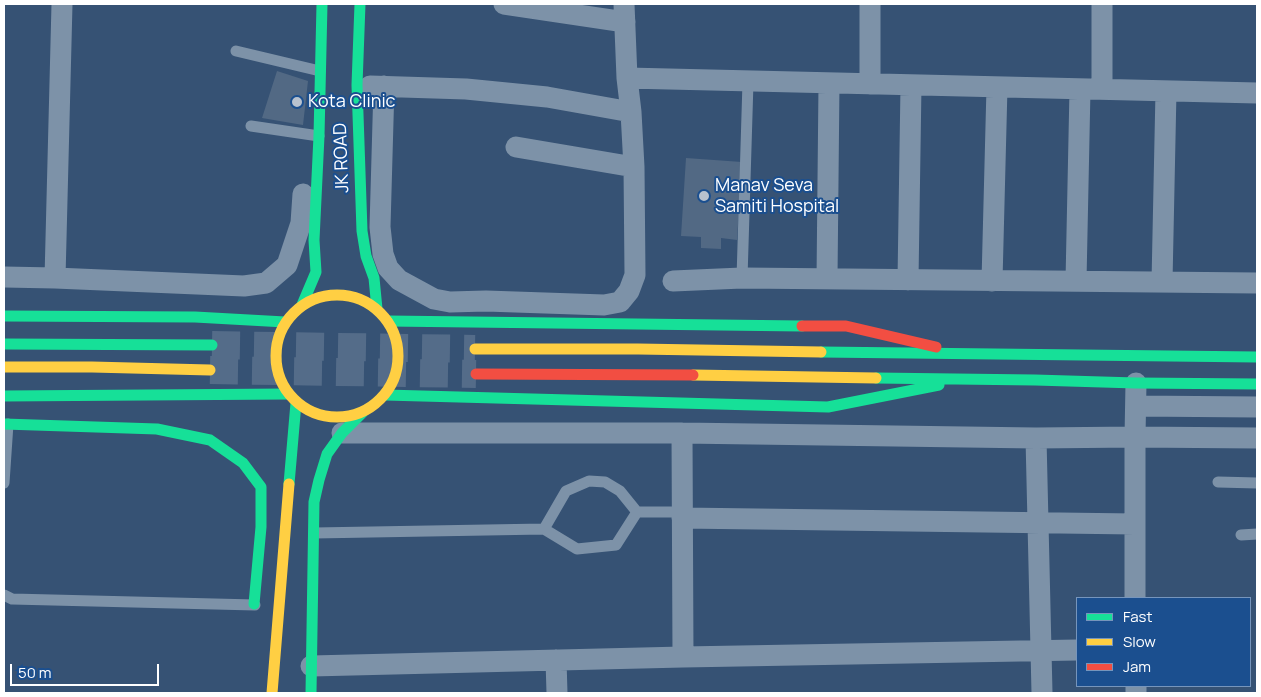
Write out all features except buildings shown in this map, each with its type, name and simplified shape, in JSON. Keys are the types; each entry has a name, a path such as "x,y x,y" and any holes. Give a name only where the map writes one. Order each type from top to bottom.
{"street":[{"path":"55,278 62,4"},
{"name":"JK ROAD","path":"302,305 316,272 314,240 322,4"},
{"name":"JK ROAD","path":"360,4 357,86 362,231 366,256 374,278 377,309"},
{"path":"384,86 380,227 383,254 388,268 399,280 434,300 450,302 486,301 604,305 620,302 629,292 635,275 634,167 624,13 504,4"},
{"path":"870,4 870,84"},
{"path":"1102,4 1102,89"},
{"path":"627,78 1257,93"},
{"path":"827,279 829,83"},
{"path":"908,280 911,85"},
{"path":"357,86 466,89 538,96 631,112"},
{"path":"992,281 997,87"},
{"path":"1076,281 1080,89"},
{"path":"1162,282 1166,91"},
{"path":"516,147 634,167"},
{"path":"4,277 244,286 266,283 288,266 301,223 304,183 318,160"},
{"path":"673,280 742,278 1257,283"},
{"path":"311,693 314,502 319,480 327,454 342,433 363,412 385,395 395,378 398,358 396,339 388,321 377,309 360,298 340,294 320,296 302,305 286,322 279,336 276,350 276,366 280,380 296,403 311,412 328,417 346,417 363,412"},
{"path":"4,316 196,317 286,322"},
{"path":"388,321 846,326 963,354"},
{"path":"4,344 212,345"},
{"path":"475,349 638,348 1257,357"},
{"path":"4,367 210,370"},
{"path":"476,374 1257,384"},
{"path":"385,395 828,407 967,379"},
{"path":"1135,597 1136,383"},
{"path":"4,396 288,394"},
{"path":"267,606 296,403"},
{"path":"1136,406 1257,407"},
{"path":"6,424 156,429 210,440 243,463 260,487 272,693"},
{"path":"342,433 682,433 1036,438 1257,438"},
{"path":"682,433 683,657"},
{"path":"1036,438 1042,693"},
{"path":"682,515 1135,524"},
{"path":"311,666 1076,650"},
{"path":"556,660 557,693"}],"lane":[{"path":"236,51 320,71"},
{"path":"742,278 748,82"},
{"path":"251,126 318,136"},
{"path":"4,483 6,424"},
{"path":"544,529 566,492 589,481 605,482 620,491 637,512 682,515"},
{"path":"1218,482 1257,483"},
{"path":"314,533 544,529 577,549 616,545 637,512"},
{"path":"1241,535 1257,534"},
{"path":"4,595 12,599 267,606"}],"tunnel":[{"path":"212,345 475,349"},
{"path":"210,370 476,374"}],"traffic: fast":[{"path":"302,305 316,272 314,240 322,4"},
{"path":"360,4 357,85 362,231 366,256 374,278 377,309"},
{"path":"4,316 195,317 285,322"},
{"path":"388,321 802,326"},
{"path":"4,344 212,345"},
{"path":"821,352 1257,357"},
{"path":"876,378 1257,384"},
{"path":"385,395 828,407 939,385"},
{"path":"4,396 288,394"},
{"path":"289,484 296,403"},
{"path":"311,693 314,502 327,454 342,433 363,412"},
{"path":"4,424 157,429 210,440 243,463 261,487 261,527 254,604"}],"traffic: slow":[{"path":"337,295 360,299 380,313 394,333 398,356 394,379 380,399 360,413 337,417 314,413 294,399 280,379 276,356 280,333 294,313 314,299 337,295"},
{"path":"475,349 821,352"},
{"path":"4,367 210,370"},
{"path":"693,375 876,378"},
{"path":"272,693 289,484"}],"traffic: jam":[{"path":"802,326 846,326 936,347"},
{"path":"476,374 693,375"}],"place":[{"name":"Kota Clinic","path":"297,102"},
{"name":"Manav Seva Samiti Hospital","path":"704,196"}]}
